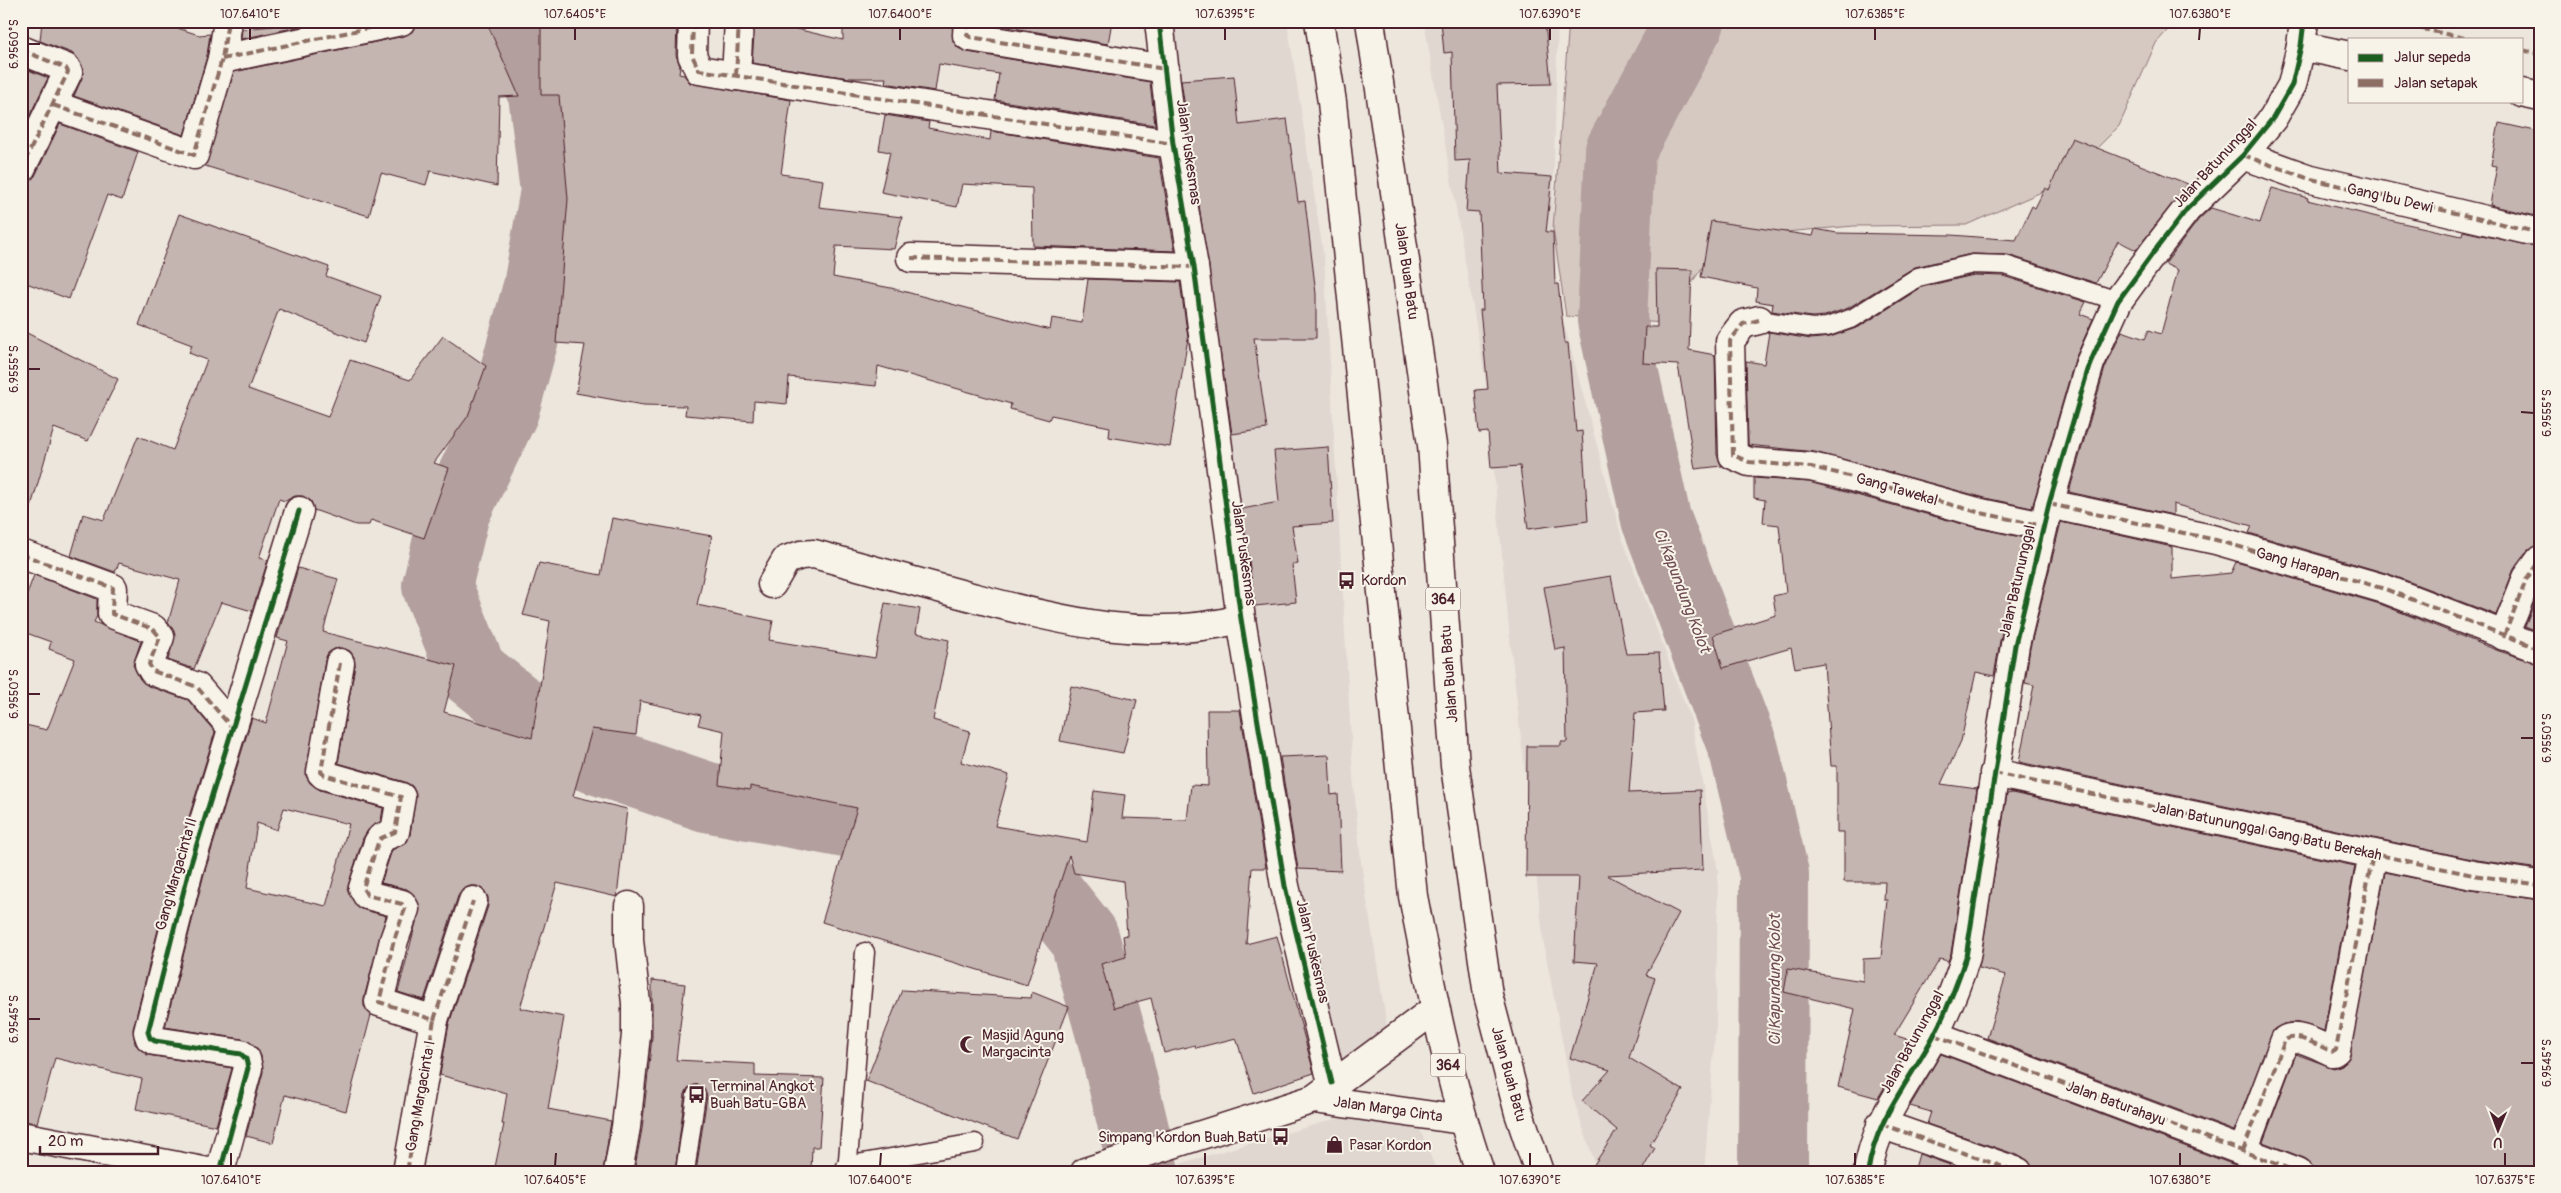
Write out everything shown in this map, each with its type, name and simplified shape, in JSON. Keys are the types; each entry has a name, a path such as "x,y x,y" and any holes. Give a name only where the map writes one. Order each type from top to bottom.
{"street":[{"path":"53,105 194,155 222,60 228,21"},
{"path":"222,60 401,21"},
{"path":"693,21 692,55 699,70 1173,144"},
{"path":"736,76 739,21"},
{"path":"968,21 967,35 970,37 1164,69"},
{"name":"Jalan Puskesmas","path":"1159,21 1173,144 1194,267 1241,619 1285,886 1323,1091"},
{"name":"364","path":"1319,21 1332,102 1413,896 1435,1009 1462,1120 1480,1172"},
{"name":"Jalan Buah Batu","path":"1370,21 1432,445 1455,766 1488,995 1519,1113 1540,1172"},
{"path":"2302,34 2348,55"},
{"name":"Jalan Batununggal","path":"1868,1172 1872,1149 1881,1124 1934,1036 1956,989 1966,957 2015,646 2046,515 2090,363 2118,301 2187,209 2243,155 2274,118 2292,85 2302,34"},
{"path":"21,50 66,68 68,76 21,169"},
{"path":"2524,93 2540,97"},
{"name":"Gang Ibu Dewi","path":"2243,155 2307,178 2540,233"},
{"path":"911,258 1194,267"},
{"name":"Gang Tawekal","path":"1759,320 1743,324 1730,341 1733,454 1749,462 1811,467 1981,513 2046,515"},
{"name":"Gang Margacinta II","path":"220,1172 248,1068 246,1059 241,1054 155,1042 150,1038 148,1032 189,870 299,512"},
{"name":"Gang Harapan","path":"2046,515 2216,540 2385,590 2540,649"},
{"path":"21,554 113,588 112,614 154,628 160,637 149,664 153,671 197,686 232,728"},
{"path":"772,584 786,560 801,555 814,554 1021,610 1090,626 1159,630 1218,624 1241,619"},
{"path":"2504,636 2527,578 2540,560"},
{"name":"Gang Margacinta I","path":"340,663 321,772 324,775 401,797 395,832 381,838 378,842 363,888 366,895 402,904 405,909 394,940 379,1002 434,1020"},
{"name":"Jalan Batununggal Gang Batu Berekah","path":"1994,772 2473,875 2540,885"},
{"path":"2243,1151 2285,1040 2297,1038 2332,1052 2336,1050 2373,854"},
{"name":"Gang Margacinta I","path":"407,1172 434,1020 473,901"},
{"path":"618,1172 626,1127 636,1035 636,1003 629,940 630,906"},
{"name":"Jalan Marga Cinta","path":"1095,1168 1323,1091 1435,1009"},
{"name":"Jalan Baturahayu","path":"1934,1036 2298,1172"},
{"name":"Jalan Marga Cinta","path":"1323,1091 1462,1120"},
{"path":"1881,1124 2018,1172"},
{"path":"21,1136 208,1172"}],"lane":[{"path":"1759,320 1812,328 1827,328 1854,318 1918,277 1943,270 1988,263 2005,265 2118,301"},
{"path":"864,952 847,1169 975,1143"},
{"path":"685,1172 696,1094"}],"shaded area":[{"path":"1158,21 1287,21 1324,258 1353,777 1361,863 1389,1040 1341,1062 1306,961"},
{"path":"1424,21 1558,21 1551,276 1622,538 1691,720 1718,871 1716,1023 1704,1172 1598,1172 1573,1098 1544,945 1510,639 1485,377"},
{"path":"1569,21 2176,21 2156,43 2119,126 2062,183 1966,225 1854,226 1739,236 1704,265 1664,323 1566,316 1553,228"},
{"name":"Pasar Kordon","path":"1363,1111 1418,1125 1437,1172 1175,1172 1175,1165"}],"building":[{"path":"42,21 156,21 199,35 210,34 207,56 184,135 74,96 82,78 82,65 72,53 40,41"},
{"path":"273,21 325,21 241,39 242,29 273,26"},
{"path":"428,21 486,21 519,96 499,97 497,186 430,171 426,185 381,173 369,216 205,166 234,72 404,36 412,32 416,24"},
{"path":"541,21 677,21 676,55 680,66 679,74 684,75 690,83 791,100 781,174 823,180 819,207 902,217 894,249 836,246 833,277 891,288 1050,330 1052,318 1082,323 1088,279 1180,282 1188,338 1170,447 1109,437 1110,427 1051,415 1049,420 1010,409 1011,404 878,366 876,386 789,377 787,404 754,401 753,421 685,415 686,406 643,405 576,393 585,345 556,343 568,199 559,95 541,95"},
{"path":"755,21 780,21 779,25 843,40 843,24 891,25 892,21 952,21 953,41 958,48 967,52 1150,82 1155,125 995,100 999,74 939,64 935,91 885,83 886,78 849,78 752,63"},
{"path":"983,21 1112,21 1108,44 984,23"},
{"path":"1441,21 1545,21 1551,84 1497,85 1501,173 1552,177 1546,232 1553,232 1555,284 1558,284 1565,343 1568,343 1576,432 1582,431 1588,521 1528,529 1520,466 1491,468 1488,432 1479,433 1475,390 1488,389 1480,310 1483,310 1479,212 1466,211 1470,160 1455,161 1452,52 1444,53"},
{"path":"21,67 48,78 21,133"},
{"path":"1234,76 1239,125 1287,119 1298,202 1305,201 1316,294 1316,338 1254,338 1267,429 1232,434 1181,80"},
{"path":"885,115 929,122 928,128 990,140 991,131 1159,158 1175,251 1033,246 1032,188 962,184 957,207 881,192 890,152 879,150"},
{"path":"2499,123 2540,132 2540,217 2490,205 2497,166 2491,165"},
{"path":"60,124 138,152 122,200 107,195 69,299 21,281 21,184 29,182 35,176"},
{"path":"2072,138 2188,184 2136,250 2118,241 2096,283 2008,255 1971,254 1915,267 1848,308 1825,316 1812,317 1772,311 1773,304 1756,301 1757,288 1701,277 1711,221 1813,236 1815,229 1837,233 1951,235 2016,240 2032,206 2035,208 2045,188 2049,190"},
{"path":"2272,188 2308,198 2307,200 2398,222 2462,236 2463,231 2540,248 2540,545 2528,550 2514,569 2496,615 2389,574 2249,533 2252,526 2173,504 2173,515 2069,492 2105,368 2122,331 2145,339 2149,330 2161,334 2178,270 2165,264 2199,219 2211,208 2260,223"},
{"path":"179,214 329,267 326,276 381,296 364,343 279,309 248,389 328,417 350,360 410,380 443,336 486,366 468,416 434,463 449,468 424,538 371,520 369,525 356,525 314,510 311,501 303,496 295,496 285,501 279,499 259,558 268,560 252,611 221,602 194,669 168,660 175,635 168,623 180,580 119,563 115,572 71,556 83,514 104,520 138,436 173,450 207,360 189,353 192,345 139,325"},
{"path":"1656,269 1692,270 1689,350 1715,355 1717,455 1722,466 1695,469 1678,365 1643,363 1645,327 1657,327"},
{"path":"1974,275 2003,276 2086,302 2080,314 2093,319 2075,359 2032,508 1985,498 1815,452 1748,445 1746,361 1764,364 1769,332 1811,339 1830,337 1859,327 1922,287"},
{"path":"21,330 118,379 88,441 54,428 30,510 21,509"},
{"path":"1328,447 1333,523 1292,526 1298,564 1292,565 1296,602 1255,606 1242,509 1279,502 1274,451"},
{"path":"1754,478 1809,482 1977,528 2025,538 2000,641 1994,676 1976,672 1961,741 1941,784 1977,789 1951,953 1948,961 1940,959 1894,1035 1913,1041 1878,1098 1838,1087 1855,1009 1784,992 1788,969 1863,981 1863,959 1881,958 1887,900 1884,900 1885,882 1844,882 1844,832 1837,832 1837,766 1831,766 1824,663 1795,668 1791,648 1723,668 1713,635 1776,615 1773,596 1786,593 1779,525 1763,523 1765,500 1754,498"},
{"path":"612,518 712,536 697,605 773,621 769,640 875,658 885,603 920,609 916,633 949,640 933,720 970,731 961,762 1009,775 995,826 1087,842 1094,791 1125,795 1122,818 1187,820 1191,785 1208,786 1207,710 1240,710 1266,868 1252,868 1246,944 1277,936 1314,1073 1254,1093 1236,1038 1196,1048 1195,1045 1164,1053 1151,998 1114,1008 1101,964 1126,957 1123,936 1127,935 1123,881 1074,873 1069,855 1027,985 822,922 857,808 750,786 750,790 719,785 724,731 698,725 701,715 640,701 636,735 592,729 573,796 627,809 617,897 557,883 520,1008 564,1017 548,1109 611,1121 603,1172 494,1172 504,1124 502,1124 507,1093 440,1075 449,1024 488,906 488,897 484,890 477,886 463,889 458,896 424,1000 398,992 420,907 415,896 407,889 381,883 392,850 407,842 410,835 416,793 412,786 405,782 338,763 355,665 354,657 350,651 342,648 334,649 328,653 325,660 306,776 310,783 320,790 383,808 381,821 368,830 363,838 347,889 358,908 386,916 364,998 364,1006 371,1015 346,1111 285,1095 273,1143 246,1136 263,1072 261,1056 257,1048 243,1039 165,1027 204,874 252,718 266,723 288,641 277,638 298,568 338,579 323,632 456,666 444,712 532,738 550,621 523,615 539,563 601,575","holes":["284,808 349,824 326,906 247,888 257,823 277,830"]},
{"path":"2061,522 2172,547 2172,579 2231,573 2236,562 2380,604 2499,651 2540,664 2540,869 2476,860 2019,762 2034,685 2025,683 2030,648"},
{"path":"34,575 97,599 97,616 94,622 141,641 133,665 140,679 148,686 188,700 215,732 174,866 133,1029 135,1044 147,1055 232,1068 216,1126 136,1109 142,1079 55,1058 37,1123 21,1121 21,724 47,730 75,659 49,649 51,642 21,631 21,610"},
{"path":"1611,576 1626,654 1659,653 1664,711 1635,713 1629,793 1700,790 1703,870 1607,875 1679,913 1646,975 1655,978 1629,1058 1683,1090 1650,1145 1655,1148 1641,1172 1589,1172 1617,1130 1582,1101 1610,1070 1570,1058 1598,963 1574,961 1579,877 1526,877 1527,746 1561,746 1561,742 1567,742 1565,648 1555,650 1544,587"},
{"path":"2540,588 2540,632 2525,626"},
{"path":"1071,686 1137,700 1123,753 1060,741"},
{"path":"1329,755 1331,795 1338,794 1341,871 1298,869 1280,757"},
{"path":"2012,793 2355,866 2324,1031 2295,1022 2284,1024 2274,1029 2234,1131 1987,1038 2006,975 1979,968 2007,794"},
{"path":"2385,872 2471,890 2540,900 2540,1172 2313,1172 2310,1162 2304,1158 2263,1142 2296,1054 2334,1068 2342,1065 2349,1058"},
{"path":"652,980 685,984 676,1060 755,1064 755,1076 824,1078 819,1147 812,1147 811,1172 696,1172 707,1096 703,1087 697,1084 688,1088 685,1094 675,1172 634,1172 642,1129 652,1037"},
{"name":"Masjid Agung Margacinta","path":"902,990 1031,998 1032,992 1069,1007 1017,1139 866,1081"},
{"path":"1941,1054 2253,1172 2045,1172 2033,1167 2023,1157 1927,1124 1931,1112 1910,1106"},
{"path":"1919,1154 1950,1165 1947,1172 1914,1172"}],"waterway":[{"path":"510,21 543,94 555,191 538,287 504,410 455,512 437,586 472,672 569,750 707,797 915,836 1041,883 1084,937 1114,1045 1144,1172"},
{"name":"Ci Kapundung Kolot","path":"1690,21 1620,151 1612,320 1656,519 1744,750 1774,874 1773,1172"}],"marked path":[{"path":"53,105 194,155 222,59 228,21"},
{"path":"222,59 401,21"},
{"path":"693,21 692,55 699,70 1173,144"},
{"path":"736,76 739,21"},
{"path":"968,21 967,35 970,37 1165,69"},
{"path":"2386,21 2464,38"},
{"path":"21,50 66,68 68,72 21,169"},
{"path":"2524,50 2540,54"},
{"path":"2243,155 2307,178 2540,233"},
{"path":"911,258 1194,267"},
{"path":"1759,320 1743,324 1730,341 1733,455 1749,462 1811,467 1981,513 2043,526"},
{"path":"2049,504 2216,540 2385,589 2540,649"},
{"path":"21,554 113,588 112,614 153,629 160,637 149,664 153,671 197,687 232,728"},
{"path":"2504,636 2527,578 2540,560"},
{"path":"340,663 321,772 324,775 401,797 395,832 381,838 378,843 363,888 367,895 402,904 405,909 394,940 379,1002 434,1020 407,1172"},
{"path":"1994,773 2473,875 2540,885"},
{"path":"2243,1151 2285,1040 2290,1038 2302,1039 2333,1052 2336,1050 2373,854"},
{"path":"434,1020 473,901"},
{"path":"1934,1035 2298,1172"},
{"path":"1881,1124 2018,1172"}],"cycle path":[{"path":"1159,21 1173,144 1194,267 1241,619 1285,886 1332,1083"},
{"path":"1868,1172 1872,1153 1886,1117 1939,1026 1966,957 2015,645 2049,504 2090,363 2118,301 2156,249 2187,209 2243,155 2273,118 2292,85 2301,46 2304,21"},
{"path":"220,1172 248,1068 246,1059 241,1054 155,1041 150,1038 148,1032 189,870 299,511"}],"place":[{"name":"Kordon","path":"1347,580"},
{"name":"Masjid Agung Margacinta","path":"968,1044"},
{"name":"Terminal Angkot Buah Batu-GBA","path":"696,1095"},
{"name":"Simpang Kordon Buah Batu","path":"1280,1137"},
{"name":"Pasar Kordon","path":"1335,1145"}]}
